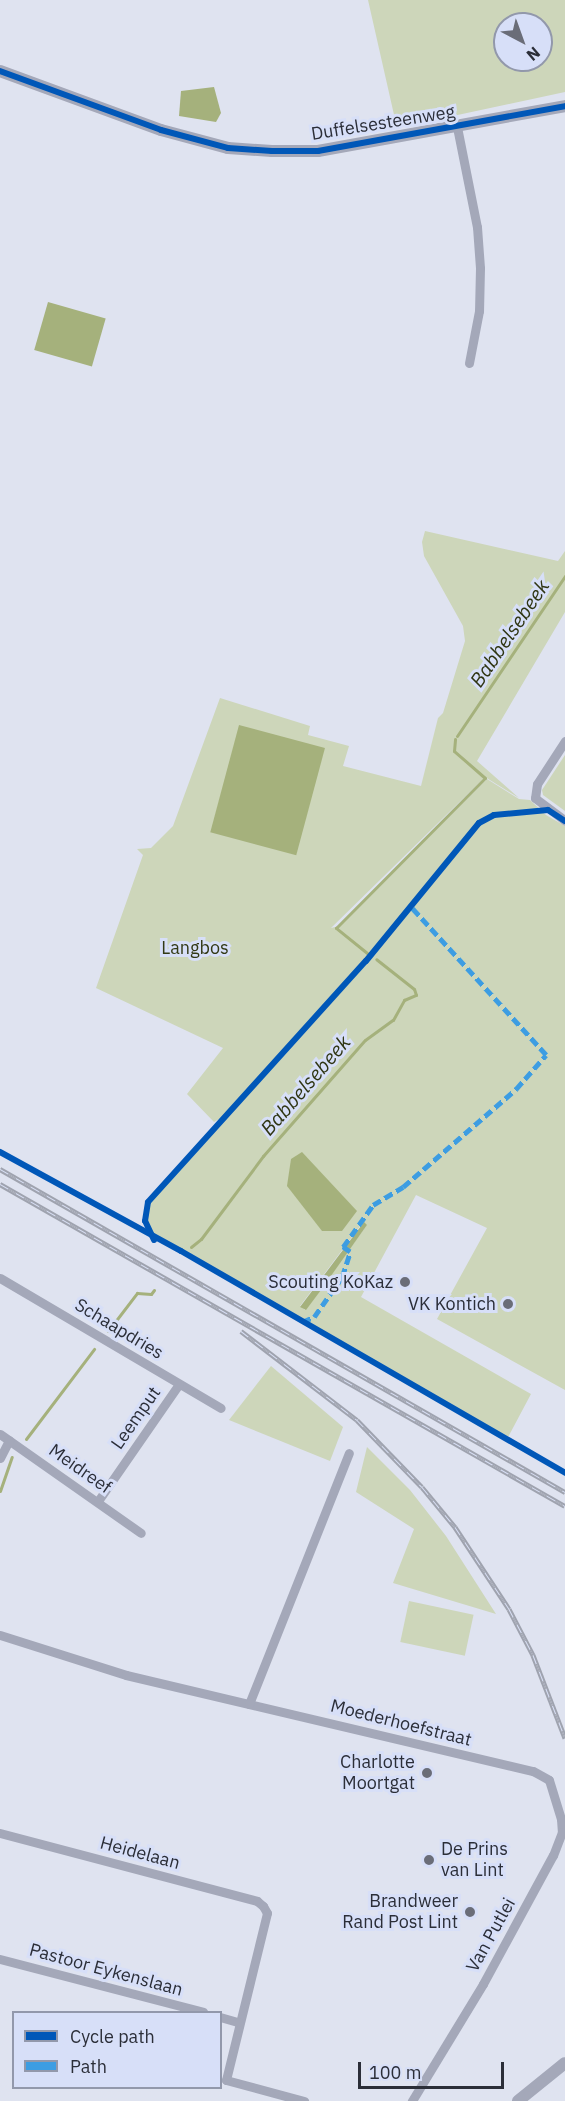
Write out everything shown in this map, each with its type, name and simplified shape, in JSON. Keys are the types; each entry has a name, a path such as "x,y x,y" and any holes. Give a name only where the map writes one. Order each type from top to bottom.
{"street":[{"name":"Duffelsesteenweg","path":"0,71 161,130 228,148 318,151 565,106"},
{"name":"Duffelsesteenweg","path":"457,127 477,227 480,268 479,311 469,363"},
{"path":"565,741 537,784 535,798 565,821"},
{"name":"Schaapdries","path":"0,1278 221,1408"},
{"name":"Leemput","path":"98,1501 179,1384"},
{"name":"Meidreef","path":"0,1434 141,1533"},
{"path":"0,1458 9,1440"},
{"path":"249,1704 349,1453"},
{"name":"Moederhoefstraat","path":"0,1635 126,1675 545,1776"},
{"name":"Van Putlei","path":"412,2101 483,1984 553,1855 562,1832 561,1819 552,1786 545,1776"},
{"name":"Heidelaan","path":"0,1833 257,1901 267,1913 238,2022"},
{"name":"Pastoor Eykenslaan","path":"0,1959 195,2011"},
{"path":"222,2018 238,2022 226,2080 304,2101"},
{"path":"518,2101 565,2063"}],"green space":[{"path":"368,0 565,0 565,92 397,128"},
{"name":"Langbos","path":"425,531 558,561 565,551 565,612 477,761 519,798 485,777 331,928 339,926 487,779 519,799 530,800 546,815 565,826 565,1390 437,1319 487,1228 416,1195 361,1297 531,1394 507,1439 187,1252 154,1240 145,1221 148,1202 221,1118 214,1122 187,1094 223,1048 96,988 143,855 137,849 151,848 173,826 220,698 310,726 308,735 349,746 343,766 421,786 438,718 443,713 465,641 463,626 424,556 422,542","holes":["361,1225 367,1225 305,1310 300,1306"]},
{"path":"565,755 565,811 543,795 542,790"},
{"path":"271,1366 343,1427 330,1461 229,1420"},
{"path":"367,1447 410,1490 446,1536 496,1614 393,1583 414,1529 356,1492"},
{"path":"409,1601 474,1615 465,1656 400,1642"}],"shaded area":[{"path":"214,87 221,113 216,122 179,116 181,91"},
{"path":"48,302 106,319 92,367 34,350"},
{"path":"239,725 325,748 296,855 210,832"},
{"path":"302,1152 357,1211 342,1231 322,1231 287,1186 291,1159"},
{"path":"364,1222 367,1225 306,1310 300,1307"}],"waterway":[{"name":"Babbelsebeek","path":"457,736 565,576"},
{"name":"Babbelsebeek","path":"367,953 336,928 485,778 454,751 455,739"},
{"name":"Babbelsebeek","path":"191,1247 201,1239 263,1156 365,1040 393,1020 404,1000 416,995 414,989 376,959"},
{"name":"Babbelsebeek","path":"108,1331 137,1293 151,1294 154,1290"},
{"name":"Babbelsebeek","path":"26,1439 94,1349"},
{"name":"Babbelsebeek","path":"0,1491 12,1457"}],"railway":[{"path":"0,1169 565,1492"},
{"path":"0,1184 565,1506"},
{"path":"241,1331 357,1420 422,1487 455,1527 509,1609 533,1655 565,1738"}],"marked path":[{"path":"302,1322 314,1317 342,1277 350,1252 343,1247 373,1205 403,1187 516,1089 546,1055 411,907"}],"cycle path":[{"path":"0,71 161,130 228,148 272,151 318,151 565,106"},
{"path":"154,1240 145,1221 148,1202 366,961 479,823 494,815 548,810 565,821"},
{"path":"0,1152 181,1251 565,1473"}],"place":[{"name":"Scouting KoKaz","path":"405,1282"},
{"name":"VK Kontich","path":"508,1304"},
{"name":"Charlotte Moortgat","path":"427,1773"},
{"name":"De Prins van Lint","path":"429,1860"},
{"name":"Brandweer Rand Post Lint","path":"470,1912"}]}
